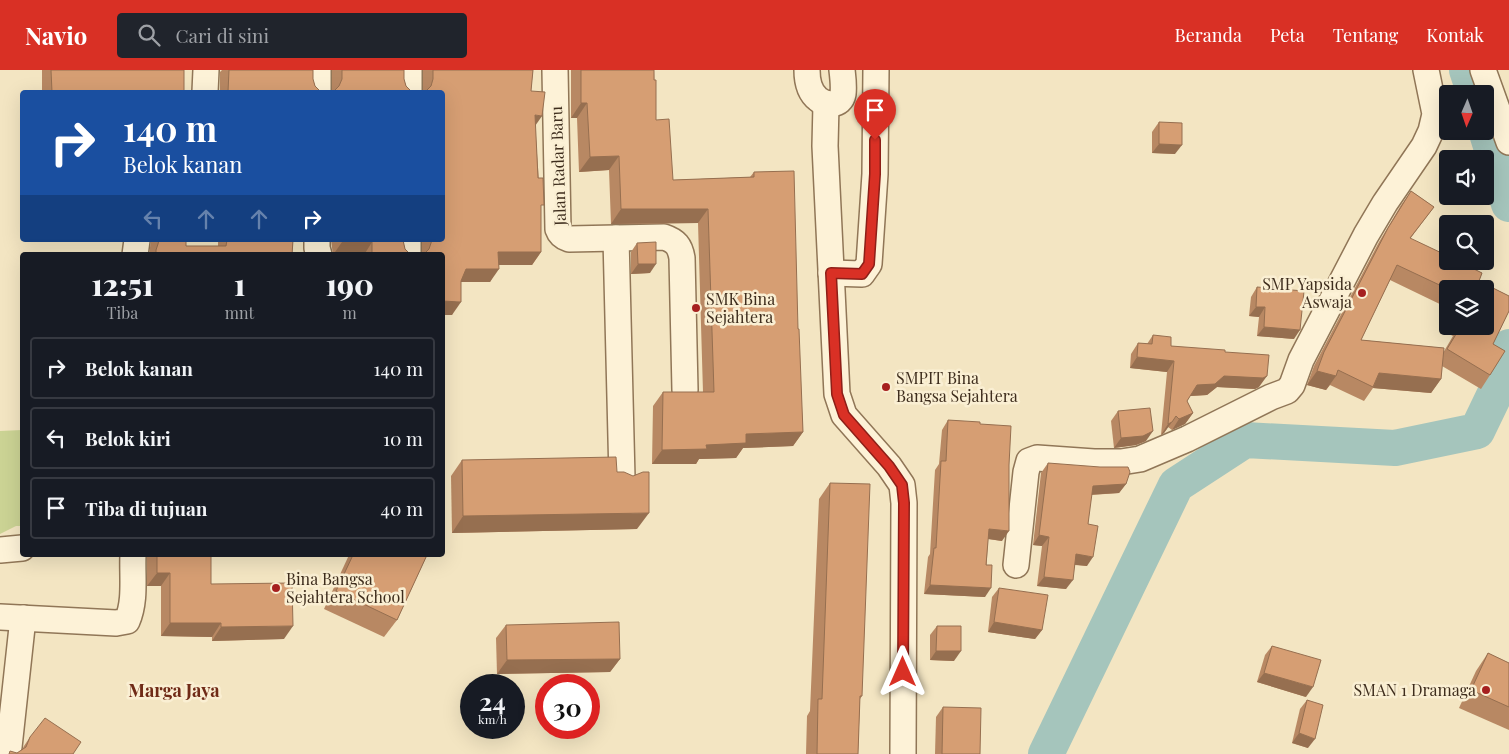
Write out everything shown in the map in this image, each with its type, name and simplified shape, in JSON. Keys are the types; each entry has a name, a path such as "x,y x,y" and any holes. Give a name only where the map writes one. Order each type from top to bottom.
{"street":[{"path":"205,90 206,70"},
{"path":"318,70 318,90"},
{"path":"409,70 409,90"},
{"name":"Jalan Radar Baru","path":"555,70 558,229 560,234 569,238 664,237 671,239 677,244 681,250 682,258 685,390"},
{"path":"807,70 807,81 817,99 831,104 841,100 843,95 842,70"},
{"path":"831,273 862,274 869,264 875,174 876,70"},
{"path":"1426,70 1439,105"},
{"path":"1483,70 1486,85"},
{"path":"831,104 825,146 837,394 844,415 889,466 902,485 904,503 903,754"},
{"path":"1494,114 1509,142"},
{"path":"1016,565 1026,472 1029,461 1037,458 1094,462 1122,462 1140,459 1170,447 1254,405 1287,391 1292,385 1302,360 1366,235 1424,146 1439,118"},
{"path":"616,238 622,478"},
{"path":"0,550 20,548"},
{"path":"9,747 12,617 116,623 127,621 132,604 133,557"}],"green space":[{"path":"20,430 20,526 0,534 0,431"}],"building":[{"path":"51,70 184,70 184,90 52,90"},
{"path":"229,70 313,70 315,86 319,90 228,90"},
{"path":"342,70 404,70 406,86 410,90 335,90 342,79"},
{"path":"433,70 533,70 531,91 545,92 542,116 535,115 538,178 543,178 544,205 541,205 541,252 498,252 499,269 466,269 461,281 461,302 445,301 445,252 426,252 431,242 445,242 445,90 427,90 431,86"},
{"path":"581,70 654,70 654,80 656,80 656,120 669,119 673,180 754,177 754,172 794,171 803,432 746,434 746,443 706,445 707,449 662,450 663,392 714,392 708,209 621,209 619,156 590,157 587,103 581,103"},
{"path":"1159,122 1182,123 1182,145 1159,144"},
{"path":"1411,191 1434,207 1410,238 1439,252 1439,270 1476,270 1482,273 1479,280 1439,280 1439,285 1397,265 1361,340 1444,348 1441,379 1379,373 1373,387 1338,370 1336,376 1317,371 1324,352 1388,228"},
{"path":"158,242 186,242 186,246 226,246 227,242 293,242 292,252 156,252"},
{"path":"372,242 403,242 408,252 372,252"},
{"path":"656,242 656,264 638,264 637,243"},
{"path":"1257,287 1304,291 1300,330 1264,327 1265,307 1256,307"},
{"path":"1494,288 1509,296 1509,311 1493,344 1505,351 1490,375 1447,349 1456,335 1494,335"},
{"path":"1153,335 1171,337 1171,346 1269,355 1267,376 1263,378 1224,376 1215,384 1197,385 1187,401 1193,413 1179,419 1176,416 1168,424 1174,361 1137,357 1138,343 1152,344"},
{"path":"1150,408 1153,431 1143,436 1121,438 1118,411"},
{"path":"948,420 1011,426 1009,531 989,529 986,565 992,565 991,588 930,585 934,548 936,548 941,461 946,461"},
{"path":"616,457 617,472 624,472 633,476 649,472 649,513 463,516 462,460"},
{"path":"1048,463 1128,467 1130,472 1126,484 1093,486 1088,524 1098,526 1093,557 1076,554 1073,580 1044,577 1049,537 1039,535"},
{"path":"830,483 870,484 858,754 817,754 818,699 822,699"},
{"path":"157,557 211,557 211,584 292,583 293,626 221,627 221,623 170,623 170,573 157,573"},
{"path":"352,557 426,557 397,620 336,591"},
{"path":"999,588 1048,595 1042,630 994,622"},
{"path":"619,622 620,659 507,660 506,625"},
{"path":"937,626 961,626 961,651 936,651"},
{"path":"1272,646 1321,660 1313,687 1264,673"},
{"path":"1488,653 1509,663 1509,707 1471,690"},
{"path":"1307,700 1323,705 1315,739 1299,733"},
{"path":"943,707 981,708 980,754 942,754"},
{"path":"45,718 81,742 73,754 9,754 10,751 17,753 26,747 30,737"}],"waterway":[{"path":"1467,70 1472,85"},
{"path":"1489,140 1509,204"},
{"path":"1046,754 1176,485 1245,440 1395,448 1477,431 1501,381 1509,347"}],"place":[{"name":"SMP Yapsida Aswaja","path":"1362,293"},
{"name":"SMK Bina Sejahtera","path":"696,308"},
{"name":"SMPIT Bina Bangsa Sejahtera","path":"886,387"},
{"name":"Bina Bangsa Sejahtera School","path":"276,588"},
{"name":"SMAN 1 Dramaga","path":"1486,690"}],"district":[{"name":"Marga Jaya","path":"174,691"}],"route":[{"path":"875,140 875,174 869,264 862,274 831,273 837,394 844,415 889,466 902,485 904,503 903,672"}]}
